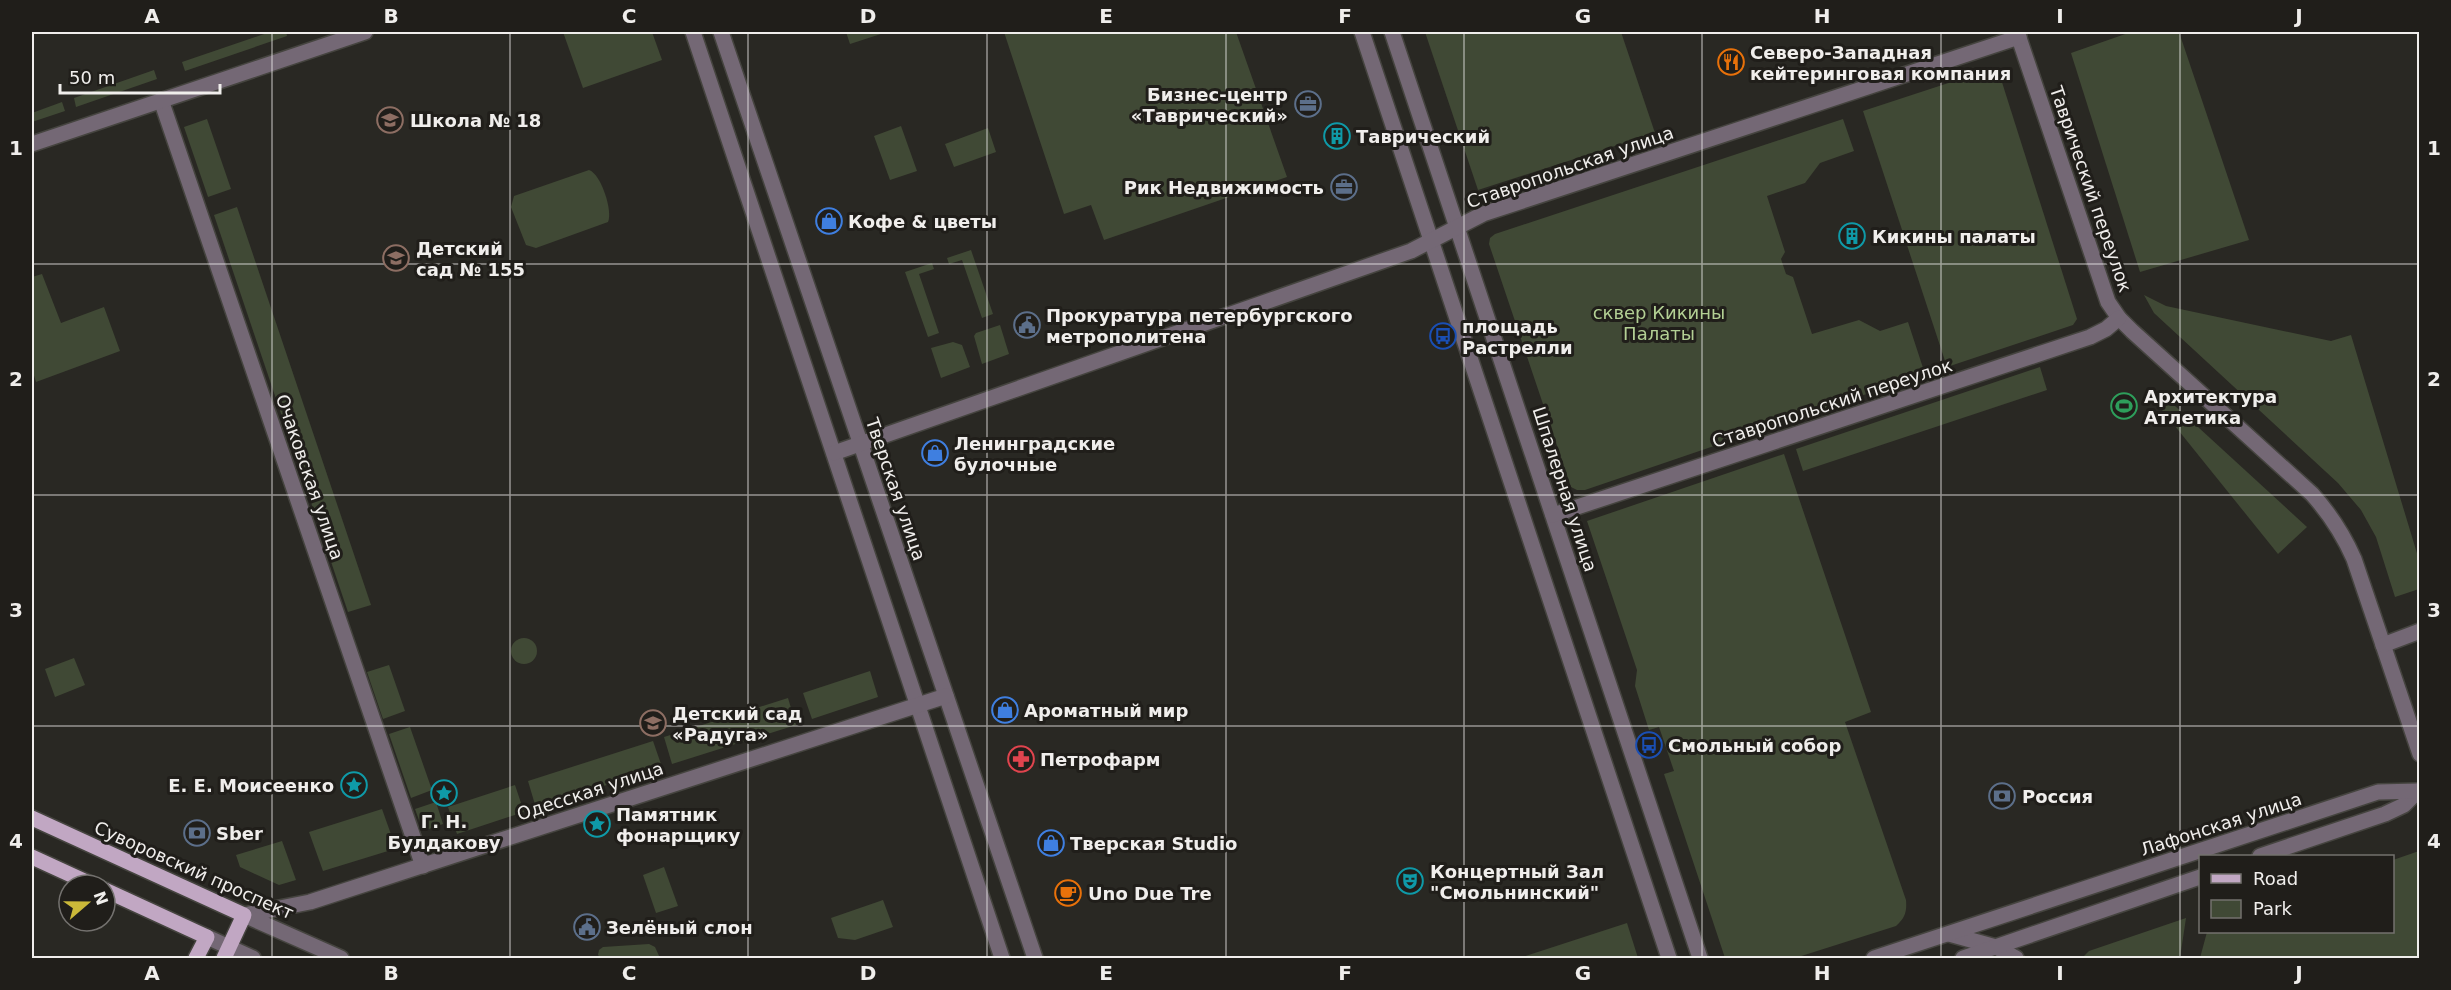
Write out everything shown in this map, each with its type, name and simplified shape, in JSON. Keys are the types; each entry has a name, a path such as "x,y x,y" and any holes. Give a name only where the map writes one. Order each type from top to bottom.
{"main road":[{"name":"Суворовский проспект","path":"32,818 244,915"},
{"path":"32,857 67,873"},
{"path":"117,896 207,937 196,958"},
{"path":"227,953 244,915"}],"street":[{"path":"32,144 365,32"},
{"path":"693,32 1002,958"},
{"name":"Тверская улица","path":"721,32 1035,958"},
{"path":"1362,32 1669,958"},
{"name":"Шпалерная улица","path":"1392,32 1700,958"},
{"name":"Ставропольская улица","path":"834,453 1402,254 1483,214 2018,34"},
{"name":"Таврический переулок","path":"2018,34 2101,284 2119,318 2312,494 2330,514 2343,534 2354,559 2420,754"},
{"name":"Очаковская улица","path":"161,100 423,866"},
{"name":"Ставропольский переулок","path":"1553,515 2090,337 2106,329 2119,318"},
{"path":"2384,645 2420,632"},
{"name":"Одесская улица","path":"244,915 310,902 946,696"},
{"name":"Лафонская улица","path":"2263,855 2385,814 2404,805 2419,787"},
{"name":"Лафонская улица","path":"1874,958 2378,792 2419,787"},
{"path":"1963,958 2199,877"},
{"name":"Суворовский проспект","path":"244,915 341,958"},
{"path":"1949,934 1996,947 2016,958"},
{"path":"1949,934 1957,958"},
{"path":"207,937 227,953 253,958"}],"green space":[{"path":"270,32 286,32 287,36 185,71 182,62"},
{"path":"563,32 652,32 662,60 583,88"},
{"path":"846,32 887,32 850,44"},
{"path":"1004,32 1236,32 1287,177 1104,240 1091,205 1064,214"},
{"path":"1425,32 1621,32 1655,133 1478,190"},
{"path":"2131,32 2179,32 2249,240 2140,272 2071,53"},
{"path":"154,70 157,79 76,107 74,98"},
{"path":"1985,71 1994,71 2000,76 2077,319 2073,325 1947,367 1863,111"},
{"path":"62,102 65,111 32,122 32,113"},
{"path":"207,119 231,189 208,197 184,127"},
{"name":"сквер Кикины Палаты","path":"1843,119 1854,151 1820,163 1805,183 1767,196 1785,252 1781,259 1786,274 1793,277 1812,334 1859,320 1880,331 1908,322 1925,374 1585,490 1571,487 1489,244 1490,238 1495,234"},
{"path":"901,126 917,171 890,180 874,136"},
{"path":"988,128 996,152 954,167 945,144"},
{"path":"589,170 598,178 605,193 609,210 608,222 536,248 526,245 511,207 514,196"},
{"path":"237,207 371,605 348,612 214,215"},
{"path":"971,250 993,314 982,318 962,260 949,264 947,258"},
{"path":"932,263 934,269 919,274 939,333 928,337 905,272"},
{"path":"42,274 61,323 104,307 120,351 36,382 32,369 32,277"},
{"path":"2144,295 2166,306 2331,341 2351,335 2419,560 2419,589 2395,597 2376,537 2361,510 2338,483 2154,313"},
{"path":"1000,325 1009,354 982,364 974,336 976,333"},
{"path":"953,342 962,345 970,367 941,378 931,348"},
{"path":"2040,367 2047,390 1803,471 1796,449"},
{"path":"2162,394 2307,527 2278,554 2154,400"},
{"path":"1784,454 1871,712 1845,722 1906,900 1906,908 1905,914 1896,926 1795,958 1725,958 1664,774 1674,771 1659,727 1649,730 1635,686 1637,670 1587,521"},
{"path":"524,638 533,642 537,651 533,660 524,664 515,660 511,651 515,642"},
{"path":"74,658 85,685 55,697 45,669"},
{"path":"389,665 405,711 383,719 367,672"},
{"path":"870,671 878,697 812,719 803,693"},
{"path":"788,698 796,725 672,764 664,737"},
{"path":"410,727 432,790 411,798 389,734"},
{"path":"653,741 662,767 536,808 528,781"},
{"path":"515,785 524,812 457,834 448,807"},
{"path":"436,802 443,824 423,831 415,809"},
{"path":"382,809 393,840 388,851 323,871 309,832"},
{"path":"282,841 296,880 279,885 240,867 236,855"},
{"path":"2419,851 2419,958 2200,958 2207,933 2394,933 2394,860"},
{"path":"664,867 678,906 656,913 643,875"},
{"path":"883,900 893,927 855,940 838,938 831,918"},
{"path":"2186,918 2180,958 2082,958 2089,951"},
{"path":"1627,923 1638,958 1519,958"},
{"path":"649,944 655,947 660,958 601,958 598,955 599,950 603,947"}],"place":[{"name":"Северо-Западная кейтеринговая компания","path":"1731,62"},
{"name":"Бизнес-центр «Таврический»","path":"1308,104"},
{"name":"Школа № 18","path":"390,120"},
{"name":"Таврический","path":"1337,136"},
{"name":"Рик Недвижимость","path":"1344,187"},
{"name":"Кофе & цветы","path":"829,221"},
{"name":"Кикины палаты","path":"1852,236"},
{"name":"Детский сад № 155","path":"396,258"},
{"name":"Прокуратура петербургского метрополитена","path":"1027,325"},
{"name":"площадь Растрелли","path":"1443,336"},
{"name":"Архитектура Атлетика","path":"2124,406"},
{"name":"Ленинградские булочные","path":"935,453"},
{"name":"Ароматный мир","path":"1005,710"},
{"name":"Детский сад «Радуга»","path":"653,723"},
{"name":"Смольный собор","path":"1649,745"},
{"name":"Петрофарм","path":"1021,759"},
{"name":"Е. Е. Моисеенко","path":"354,785"},
{"name":"Г. Н. Булдакову","path":"444,793"},
{"name":"Россия","path":"2002,796"},
{"name":"Памятник фонарщику","path":"597,824"},
{"name":"Sber","path":"197,833"},
{"name":"Тверская Studio","path":"1051,843"},
{"name":"Концертный Зал \"Смольнинский\"","path":"1410,881"},
{"name":"Uno Due Tre","path":"1068,893"},
{"name":"Зелёный слон","path":"587,927"}]}
